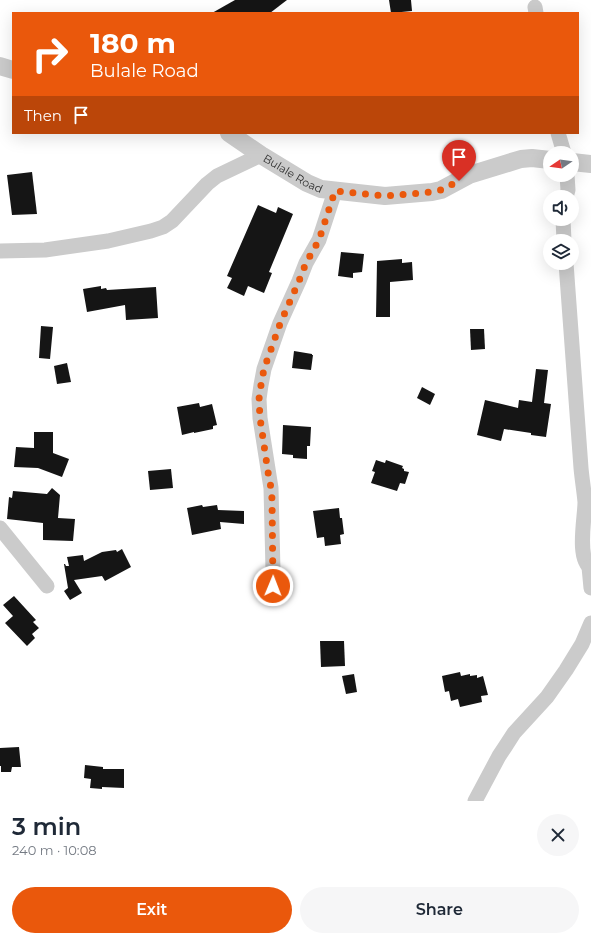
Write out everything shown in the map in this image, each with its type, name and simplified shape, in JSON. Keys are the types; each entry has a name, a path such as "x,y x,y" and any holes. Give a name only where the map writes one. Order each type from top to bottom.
{"street":[{"path":"0,66 12,70"},
{"name":"Bulale Road","path":"230,134 261,155 307,183 321,189 385,196 441,190 469,175 508,162 532,158 543,159"},
{"path":"558,134 562,146"},
{"path":"0,251 45,250 100,242 163,227 172,221 207,184 217,176 261,155"},
{"path":"579,163 591,164"},
{"path":"273,586 272,499 260,418 259,399 261,385 264,369 280,324 306,263 319,240 335,191"},
{"path":"567,270 584,423 585,504 582,544 584,558 590,567 591,588"},
{"path":"0,528 47,586"},
{"path":"475,801 499,756 514,733 547,697 559,681 582,644 591,623"}],"building":[{"path":"235,0 287,0 271,12 214,12"},
{"path":"389,0 411,0 412,11 391,12"},
{"path":"32,172 37,214 12,215 7,175"},
{"path":"258,205 276,213 278,207 293,214 269,272 272,273 264,293 248,286 244,296 227,288 232,278 227,276"},
{"path":"341,252 364,254 362,272 353,273 353,278 338,276"},
{"path":"402,259 402,263 412,262 413,280 390,282 390,317 376,317 377,261"},
{"path":"101,286 101,289 106,288 107,290 156,287 158,318 126,320 125,305 87,312 83,289"},
{"path":"41,326 53,327 50,359 39,358"},
{"path":"470,329 484,329 485,349 471,350"},
{"path":"294,351 313,355 311,370 292,368"},
{"path":"67,363 71,382 57,384 54,366"},
{"path":"536,369 548,370 544,403 551,404 546,437 504,429 501,441 477,435 485,400 518,408 519,400 532,402"},
{"path":"422,387 435,394 430,405 417,398"},
{"path":"199,403 200,407 212,404 217,425 213,426 213,429 182,435 177,407"},
{"path":"283,425 311,427 310,446 307,446 307,459 293,458 293,455 282,454"},
{"path":"34,432 53,432 53,453 69,459 62,477 38,468 14,467 16,447 34,448"},
{"path":"376,460 385,463 386,460 403,466 402,468 404,471 409,472 405,484 400,483 397,491 371,483 375,472 372,471"},
{"path":"171,469 173,488 150,490 148,471"},
{"path":"52,488 60,495 58,518 75,519 73,541 43,540 43,523 7,519 9,497 12,498 13,491 47,494"},
{"path":"202,505 203,507 217,505 218,510 244,511 244,524 220,522 221,529 192,535 187,508"},
{"path":"339,508 344,534 340,535 341,544 325,546 324,537 317,538 313,511"},
{"path":"122,549 131,567 105,581 102,576 74,580 82,593 70,600 64,591 68,588 64,564 69,566 67,557 83,555 84,561 102,552 116,550 117,552"},
{"path":"14,596 36,620 33,622 39,628 32,634 35,638 27,646 5,623 13,616 3,605"},
{"path":"320,641 344,641 345,666 321,667"},
{"path":"460,672 461,676 470,674 470,676 477,675 477,678 483,676 488,695 481,696 482,702 460,707 458,699 451,701 449,691 445,692 442,676"},
{"path":"354,674 357,692 346,694 342,676"},
{"path":"19,747 21,767 12,767 11,772 1,772 0,748"},
{"path":"85,765 103,767 103,769 124,769 124,788 90,788 91,779 84,778"}],"route":[{"path":"273,586 272,499 260,418 259,399 261,385 264,369 280,324 306,263 319,240 335,191 385,196 432,192 441,190 459,181"}]}
